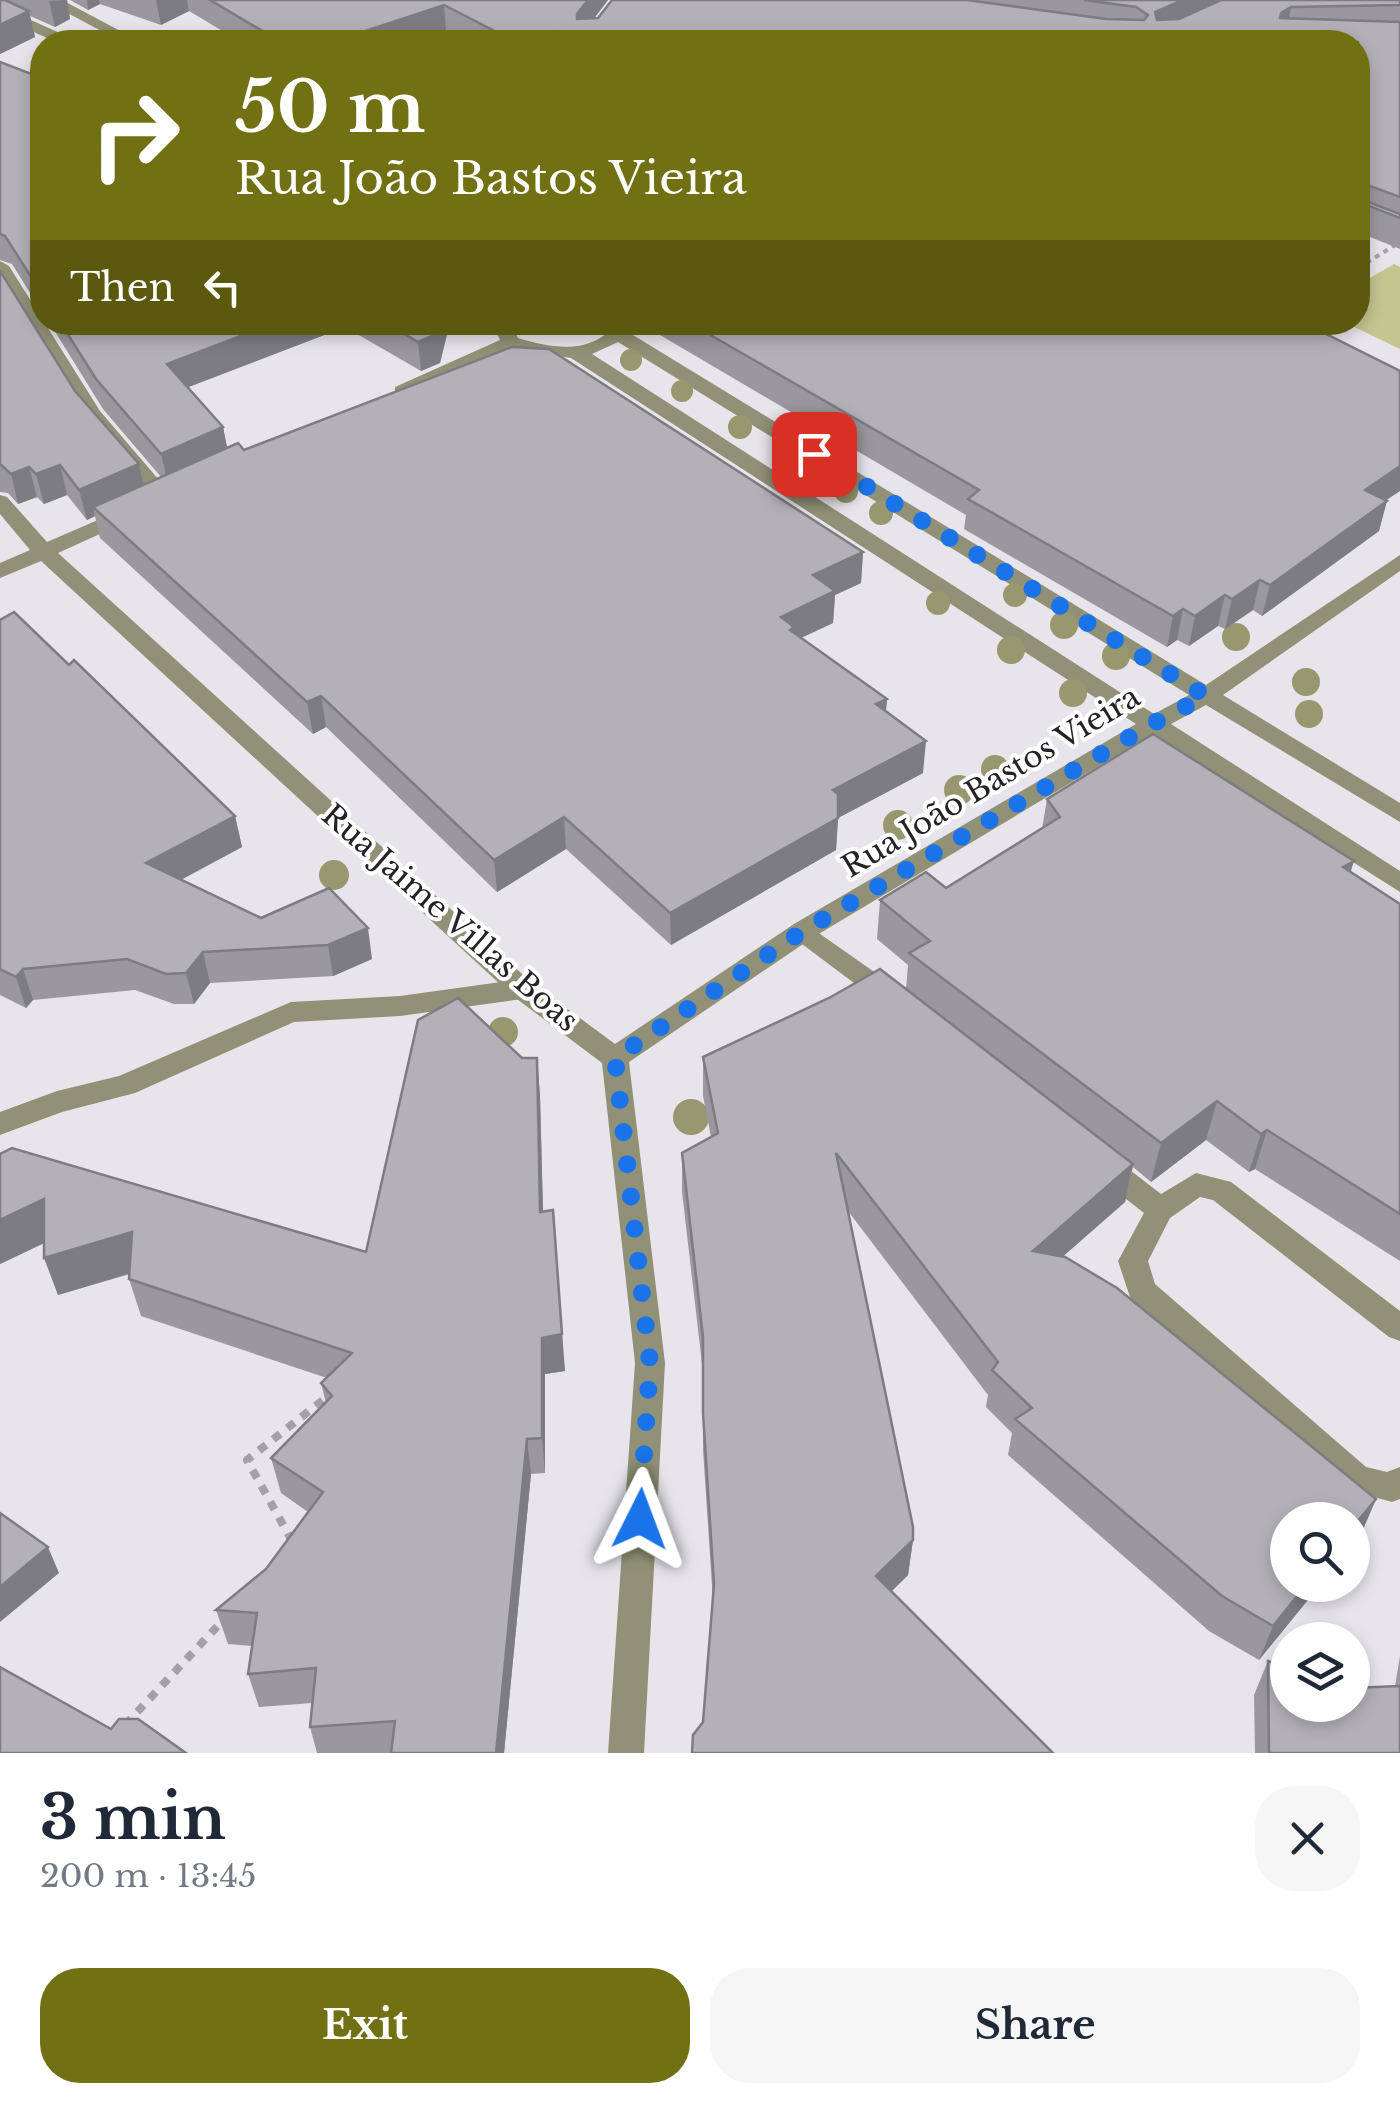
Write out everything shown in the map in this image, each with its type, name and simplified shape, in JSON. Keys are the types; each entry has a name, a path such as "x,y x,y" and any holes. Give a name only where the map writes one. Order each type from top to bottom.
{"street":[{"path":"50,0 109,30"},
{"path":"0,11 42,30"},
{"path":"0,266 30,314"},
{"path":"0,571 173,494 92,414 43,335"},
{"path":"507,335 511,342"},
{"path":"390,396 511,342 544,353 577,353 608,343 616,335"},
{"path":"634,335 1400,814"},
{"path":"577,353 1400,883"},
{"name":"Rua Jaime Villas Boas","path":"0,501 44,552 522,989 615,1058"},
{"name":"Rua João Bastos Vieira","path":"615,1058 803,931 1150,725 1206,696 1400,562"},
{"path":"803,931 920,1020"},
{"path":"0,1124 57,1102 126,1085 291,1012 417,1005 522,989"},
{"path":"615,1058 650,1363 626,1753"},
{"path":"1085,1150 1160,1210"},
{"path":"1400,1328 1221,1190 1196,1185 1160,1210 1134,1260 1142,1291 1357,1478 1392,1488 1400,1481"}],"path":[{"path":"1370,261 1400,242"},
{"path":"280,1558 294,1544 247,1460 332,1392"},
{"path":"120,1730 240,1601"}],"green space":[{"path":"1394,264 1400,267 1400,349 1370,335 1370,278"}],"building":[{"path":"0,0 5,0 29,11 0,25"},
{"path":"210,0 588,0 577,19 598,18 612,0 967,0 1106,19 1144,20 1148,15 1136,7 1084,0 1183,0 1155,12 1157,20 1179,19 1221,0 1400,0 1400,5 1291,7 1280,18 1400,22 1400,197 1370,186 1370,30 493,30 444,5 368,30 261,30"},
{"path":"0,62 30,73 30,275 0,234"},
{"path":"1370,203 1400,214 1400,218 1370,206"},
{"path":"0,271 30,319 30,335 40,335 75,391 139,464 79,490 60,465 36,474 29,467 11,474 0,464"},
{"path":"68,335 243,335 167,364 223,427 161,454 96,379"},
{"path":"406,335 435,335 418,342"},
{"path":"711,335 1328,335 1400,371 1400,466 1365,490 1387,501 1270,585 1260,580 1232,599 1225,595 1195,616 1183,609 1173,616 968,499 979,490"},
{"path":"512,347 549,349 863,552 813,575 835,591 781,617 794,627 790,630 887,699 876,704 926,741 833,790 838,794 838,818 670,913 564,817 494,860 321,696 307,702 93,507 238,443 244,450"},
{"path":"14,612 69,665 74,660 235,816 146,863 261,918 329,888 368,928 328,945 203,952 186,973 166,974 127,959 23,969 16,977 0,969 0,620"},
{"path":"1153,734 1354,861 1343,867 1400,904 1400,1214 1267,1130 1261,1134 1217,1101 1161,1143 909,953 930,941 880,900 926,872 946,888 1060,817 1047,799"},
{"path":"880,969 1133,1164 1033,1251 1065,1257 1117,1288 1376,1499 1370,1506 1370,1502 1270,1502 1270,1602 1292,1602 1270,1624 1222,1596 1015,1419 1032,1408 992,1370 998,1362 836,1153 913,1527 913,1540 876,1576 1053,1753 692,1753 693,1735 703,1722 714,1584 703,1413 703,1337 682,1153 718,1133 703,1057 829,998"},
{"path":"458,998 522,1058 537,1058 540,1212 553,1210 562,1334 542,1338 542,1438 527,1439 496,1753 391,1753 395,1721 310,1727 316,1668 248,1674 257,1613 216,1610 266,1569 323,1492 271,1458 332,1396 321,1383 352,1353 129,1279 132,1232 44,1258 44,1199 0,1220 0,1154 12,1148 366,1252 418,1020"},
{"path":"0,1513 48,1547 0,1587"},
{"path":"1268,1661 1270,1722 1370,1722 1370,1687 1400,1686 1400,1753 1269,1753"},
{"path":"0,1667 111,1729 119,1719 138,1719 186,1753 0,1753"}],"route":[{"path":"640,1519 650,1363 615,1058 803,931 1150,725 1206,696 814,454"}]}
